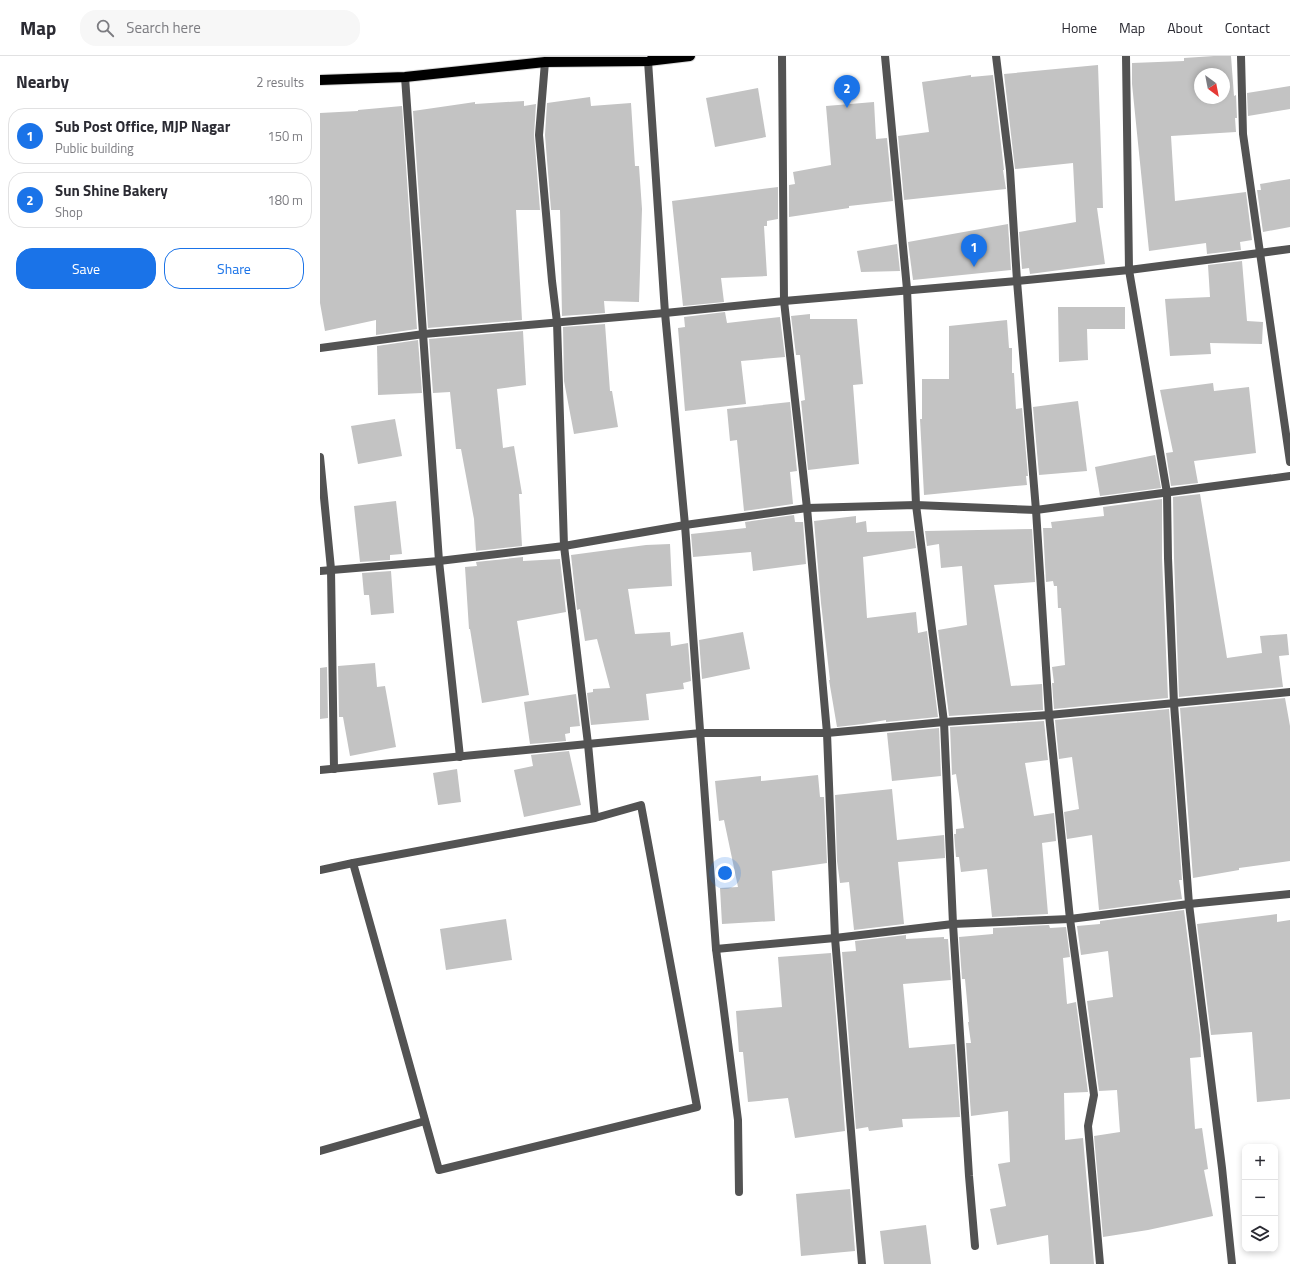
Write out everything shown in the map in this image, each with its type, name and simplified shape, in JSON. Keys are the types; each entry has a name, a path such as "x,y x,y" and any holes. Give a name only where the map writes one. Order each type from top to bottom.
{"main road":[{"path":"320,80 406,77 545,62 648,61 690,56"}],"street":[{"path":"782,56 784,301 807,508 827,733 835,938 862,1264"},
{"path":"885,56 907,289 916,505 944,722 953,924 969,1176 975,1246"},
{"path":"996,56 1010,170 1016,281 1036,510 1050,715 1070,919 1094,1095 1088,1126 1100,1264"},
{"path":"1126,56 1129,270 1167,493 1174,704 1189,904 1221,1160 1232,1264"},
{"path":"1241,56 1243,134 1290,462"},
{"path":"648,61 665,313 685,525 716,949 738,1120 739,1192"},
{"path":"545,62 539,135 557,322 564,546 588,744 595,818"},
{"path":"406,77 439,561 460,757"},
{"path":"320,348 424,334 1129,270 1290,249"},
{"path":"320,457 331,569 334,769"},
{"path":"320,571 439,561 564,546 685,525 807,508 916,505 1036,510 1290,476"},
{"path":"320,770 701,733 827,733 944,722 1050,715 1290,692"},
{"path":"320,870 353,863 595,818 642,805 697,1107 439,1170 353,863"},
{"path":"716,949 835,938 953,924 1070,919 1189,904 1290,894"},
{"path":"320,1151 425,1121"}],"building":[{"path":"1231,56 1234,96 1236,95 1237,118 1235,118 1236,132 1171,136 1175,201 1246,192 1252,240 1240,242 1241,250 1207,254 1206,243 1149,251 1132,84 1132,63 1184,61 1184,58"},
{"path":"1098,65 1103,208 1097,208 1105,264 1030,274 1029,268 1022,269 1019,232 1076,222 1073,163 1015,169 1004,74"},
{"path":"971,75 971,77 993,75 1006,189 904,200 898,136 929,132 922,82"},
{"path":"1290,86 1290,109 1248,116 1247,93"},
{"path":"758,88 766,137 715,147 706,98"},
{"path":"590,97 591,106 631,103 635,166 639,166 642,209 639,302 604,301 605,313 562,316 560,210 551,210 545,135 547,103"},
{"path":"524,101 524,106 536,104 534,135 540,210 516,210 522,320 428,328 413,111 475,102 475,104"},
{"path":"874,102 876,139 887,138 893,201 849,206 849,208 789,217 789,185 795,184 793,172 831,165 826,106"},
{"path":"402,106 417,329 376,335 376,320 325,331 320,303 320,113 358,111"},
{"path":"1290,179 1290,227 1263,232 1257,190 1261,190 1260,184"},
{"path":"778,187 778,219 767,221 767,226 764,226 767,276 721,278 724,302 683,306 672,201"},
{"path":"1008,224 1011,270 913,280 908,242"},
{"path":"897,244 900,271 861,272 857,251"},
{"path":"1242,261 1247,321 1263,322 1262,344 1210,343 1211,354 1170,356 1165,299 1210,297 1208,265"},
{"path":"1058,307 1125,307 1125,329 1087,329 1088,360 1059,362"},
{"path":"725,312 727,323 780,317 785,357 741,361 746,404 685,411 678,328 685,327 684,317"},
{"path":"810,314 810,319 857,319 863,384 853,385 859,464 808,470 801,401 805,400 800,355 796,355 791,316"},
{"path":"1007,320 1009,348 1012,348 1012,373 1014,373 1016,409 1022,408 1028,476 1026,476 1027,485 924,495 920,419 922,419 922,379 949,379 949,326"},
{"path":"605,324 610,391 612,391 618,427 574,434 564,381 563,327"},
{"path":"523,331 526,385 497,389 503,448 514,446 522,494 519,494 522,546 476,551 474,519 461,449 456,449 450,392 433,393 429,339"},
{"path":"418,340 422,393 378,395 377,346"},
{"path":"1213,383 1214,391 1249,387 1256,453 1194,461 1198,483 1171,486 1166,453 1173,452 1160,390"},
{"path":"1078,401 1087,471 1039,475 1033,407"},
{"path":"790,402 797,471 790,472 793,504 744,511 737,440 730,441 727,409"},
{"path":"395,419 402,456 358,464 351,426"},
{"path":"1155,455 1161,488 1100,496 1095,467"},
{"path":"1200,494 1227,658 1262,653 1260,636 1287,634 1289,655 1279,656 1283,687 1179,697 1173,497"},
{"path":"1162,499 1162,558 1168,698 1054,709 1052,683 1054,683 1052,667 1065,665 1061,608 1058,608 1057,586 1054,586 1053,581 1046,582 1043,528 1052,528 1051,522 1104,516 1103,507"},
{"path":"396,501 402,554 390,555 390,560 360,562 354,506"},
{"path":"794,515 795,522 803,522 806,564 753,571 751,552 693,557 691,534 746,528 745,522"},
{"path":"856,516 856,523 866,521 867,532 914,531 916,548 863,557 867,618 916,612 918,633 927,631 938,717 886,722 886,720 837,727 829,680 814,521"},
{"path":"1032,529 1035,582 994,585 1011,686 1042,684 1043,710 949,716 938,630 967,625 962,566 941,568 939,544 927,546 925,531"},
{"path":"670,544 672,586 628,589 635,634 670,632 671,646 688,643 691,681 683,683 684,689 646,694 649,720 591,725 587,693 593,692 593,689 610,688 597,639 585,641 580,609 577,610 571,555 646,545"},
{"path":"523,557 523,561 560,559 566,612 517,621 529,695 482,703 469,629 465,567 477,566 476,562"},
{"path":"391,571 394,613 371,615 369,595 364,595 362,573"},
{"path":"743,632 750,669 702,679 699,640"},
{"path":"375,663 377,687 385,686 396,747 350,756 343,717 339,717 338,666"},
{"path":"327,667 328,718 320,719 320,668"},
{"path":"576,694 580,726 570,727 570,733 565,734 566,741 530,744 524,702"},
{"path":"1285,698 1290,726 1290,861 1239,868 1239,870 1193,878 1180,708"},
{"path":"1169,709 1182,880 1179,880 1182,899 1099,910 1092,835 1067,839 1064,812 1079,809 1072,757 1059,759 1055,720"},
{"path":"1044,721 1048,760 1025,763 1034,816 1054,813 1056,841 1042,843 1048,914 992,917 987,869 961,872 959,857 956,857 954,834 956,834 956,829 964,828 956,774 952,775 950,727"},
{"path":"939,728 941,776 892,781 887,733"},
{"path":"569,751 581,805 524,817 514,770 533,766 531,755"},
{"path":"457,769 461,802 438,805 433,773"},
{"path":"818,775 820,797 824,797 827,863 772,871 775,921 722,924 720,888 738,887 724,820 719,821 715,781 761,776 761,781"},
{"path":"892,789 897,840 944,835 945,858 898,862 904,924 854,930 849,882 840,883 837,861 835,795"},
{"path":"1184,910 1200,1035 1201,1057 1190,1058 1195,1129 1202,1128 1208,1169 1204,1170 1213,1216 1148,1230 1103,1237 1094,1136 1120,1132 1117,1090 1099,1091 1087,1001 1113,997 1108,951 1081,955 1077,926 1100,924 1100,921"},
{"path":"1277,914 1277,922 1290,920 1290,1099 1257,1102 1252,1032 1211,1035 1197,924"},
{"path":"506,919 512,960 446,970 440,929"},
{"path":"1049,925 1050,928 1066,927 1070,957 1063,958 1067,1004 1076,1002 1088,1092 1064,1093 1065,1140 1083,1138 1094,1264 1050,1264 1048,1235 997,1245 990,1209 1006,1206 998,1164 1010,1162 1008,1111 971,1116 966,1043 971,1043 965,979 962,979 959,937 993,934 993,928"},
{"path":"906,935 906,939 944,937 944,939 948,939 951,980 903,984 909,1048 955,1044 960,1117 902,1119 903,1127 869,1131 868,1127 856,1129 842,952 856,951 855,941"},
{"path":"831,953 845,1131 795,1138 788,1098 748,1102 743,1052 739,1052 736,1011 782,1007 778,957"},
{"path":"850,1189 855,1251 801,1256 796,1194"},
{"path":"926,1225 931,1264 884,1264 880,1231"}],"place":[{"name":"Sun Shine Bakery","path":"847,108"},
{"name":"Sub Post Office, MJP Nagar","path":"974,267"}]}
